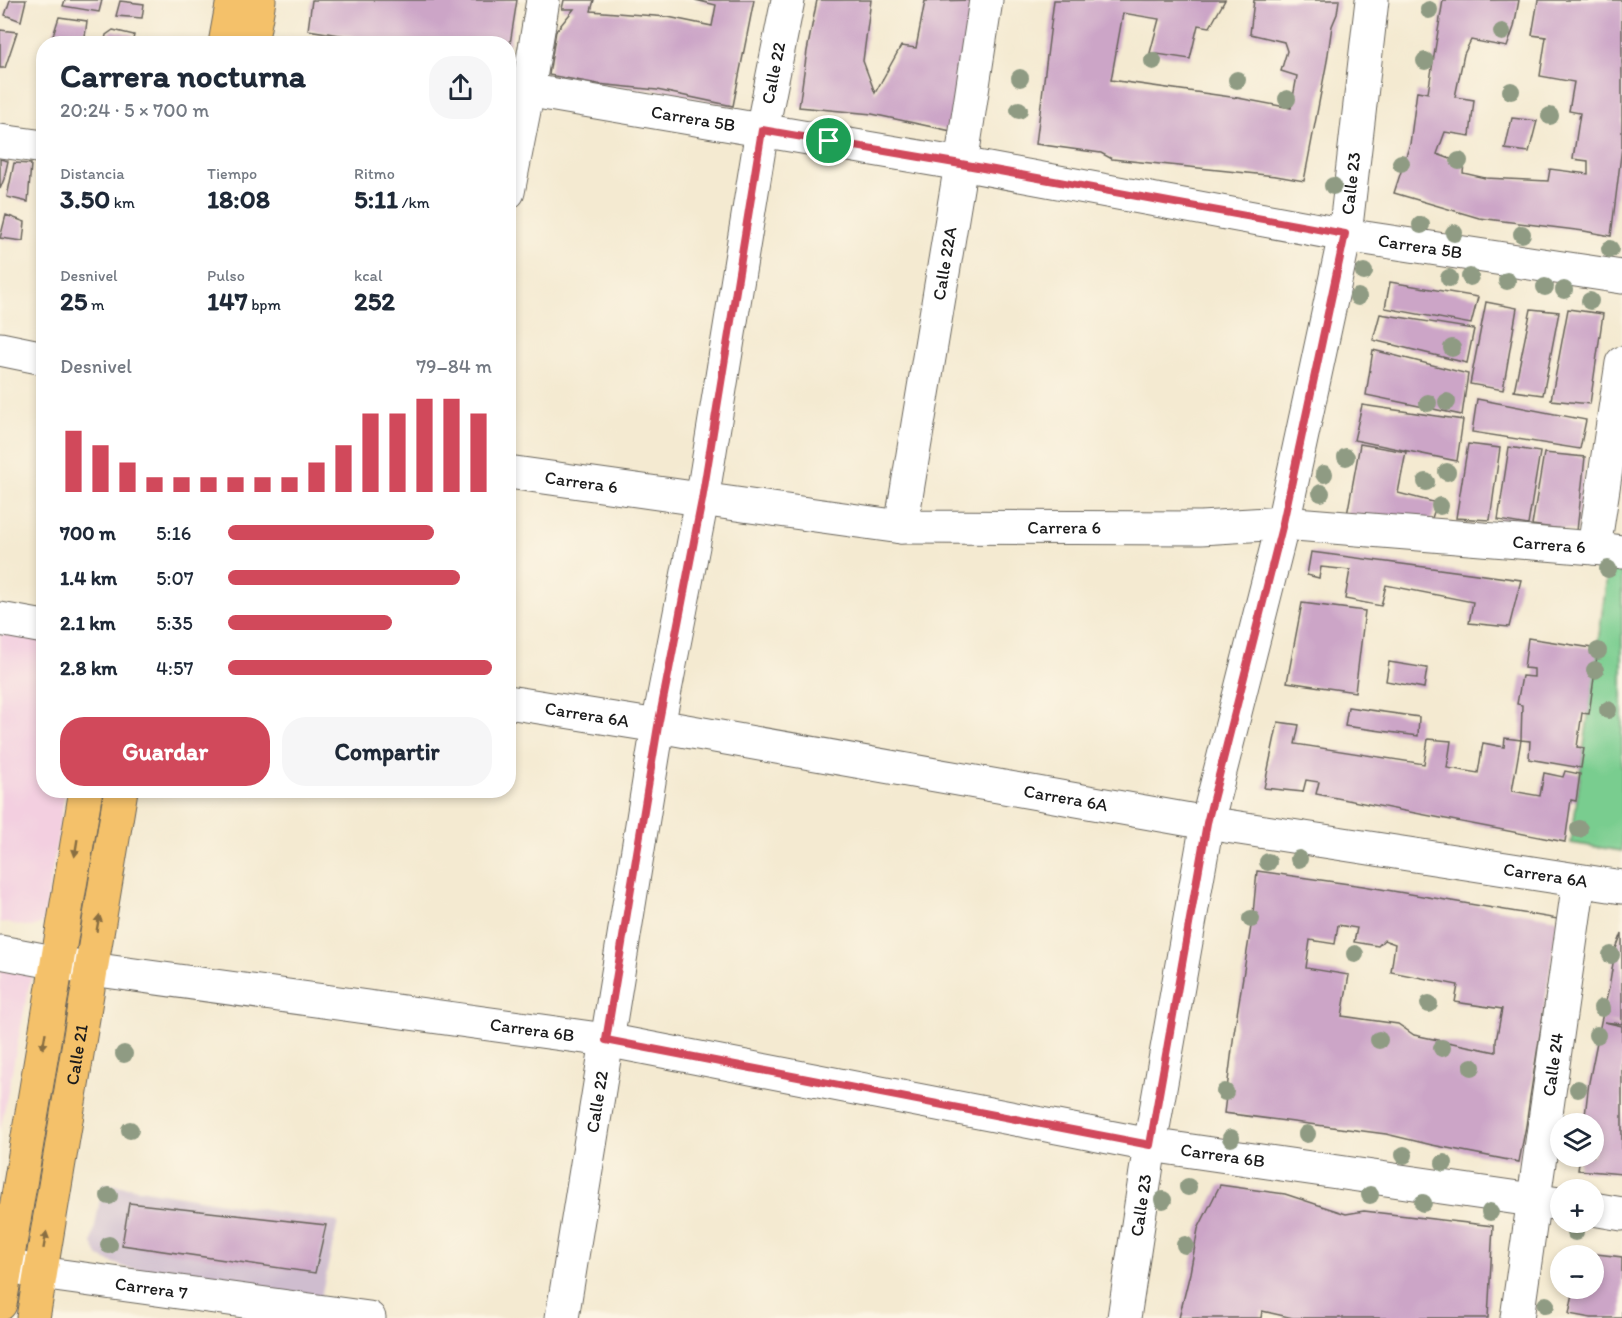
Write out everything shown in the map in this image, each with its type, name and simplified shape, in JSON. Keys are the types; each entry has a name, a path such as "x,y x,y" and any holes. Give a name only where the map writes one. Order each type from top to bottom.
{"main road":[{"path":"233,0 237,36"},
{"path":"241,36 259,0"},
{"name":"Calle 21","path":"0,1304 3,1266 58,963 85,798"},
{"name":"Calle 21","path":"33,1318 120,798"}],"street":[{"path":"218,0 235,36"},
{"path":"516,110 518,89 543,0"},
{"name":"Calle 22","path":"562,1318 658,726 702,500 762,130 788,0"},
{"name":"Calle 22A","path":"901,526 986,0"},
{"name":"Calle 23","path":"1124,1318 1150,1145 1207,823 1283,523 1345,234 1372,0"},
{"name":"Carrera 5B","path":"518,89 961,164 1345,234 1622,277"},
{"path":"0,141 36,146"},
{"path":"0,349 36,356"},
{"path":"1608,550 1622,363"},
{"name":"Carrera 6","path":"516,473 901,526 1201,528 1283,523 1608,550"},
{"path":"0,619 36,626"},
{"name":"Carrera 6A","path":"516,703 658,726 1207,823 1622,887"},
{"name":"Calle 24","path":"1516,1318 1547,1201 1579,881"},
{"name":"Carrera 6B","path":"0,952 91,969 606,1040 1150,1145 1547,1201"},
{"path":"1604,1211 1622,1214"},
{"name":"Carrera 7","path":"3,1266 369,1318"}],"shaded area":[{"path":"0,619 36,625 36,798 64,798 44,922 32,927 0,922"},
{"path":"0,953 32,971 0,1131"},
{"path":"103,1183 338,1222 320,1301 126,1268 99,1257 92,1243"}],"green space":[{"path":"1608,569 1622,570 1622,851 1571,843"}],"building":[{"path":"10,0 26,0 21,21 5,15"},
{"path":"65,0 102,0 99,12 63,6"},
{"path":"312,0 517,0 511,36 346,36 308,30"},
{"path":"564,0 594,0 591,11 668,17 712,26 716,5 695,0 754,0 733,106 657,90 598,84 549,75 556,31 574,9 562,9"},
{"path":"817,0 871,0 863,61 875,93 901,46 916,48 925,1 975,0 956,132 872,114 799,107"},
{"path":"1054,0 1225,0 1210,27 1198,25 1190,59 1150,53 1159,19 1123,13 1111,80 1291,108 1297,76 1281,71 1287,51 1284,42 1250,34 1254,0 1339,0 1332,26 1304,181 1112,159 1101,153 1036,144"},
{"path":"1443,0 1519,0 1514,27 1507,47 1471,40 1464,54 1455,97 1474,100 1470,136 1445,132 1437,154 1464,164 1463,173 1485,178 1548,181 1550,169 1588,174 1588,161 1573,159 1580,113 1569,111 1574,82 1540,76 1546,37 1532,35 1538,0 1622,0 1622,147 1611,236 1479,218 1394,193 1410,144 1417,91 1428,93"},
{"path":"120,1 144,4 142,18 116,16"},
{"path":"59,17 87,21 85,36 53,36"},
{"path":"0,30 17,32 5,68 0,68"},
{"path":"113,30 134,35 106,36"},
{"path":"1512,118 1537,121 1529,152 1505,149"},
{"path":"0,159 8,161 0,189"},
{"path":"14,163 31,164 28,202 7,197"},
{"path":"6,215 25,222 23,241 0,238"},
{"path":"1390,282 1478,297 1471,324 1385,308"},
{"path":"1486,302 1517,308 1503,390 1470,384"},
{"path":"1531,309 1559,312 1543,395 1514,391"},
{"path":"1568,309 1603,314 1590,404 1551,400"},
{"path":"1380,314 1474,329 1467,363 1373,340"},
{"path":"1373,350 1468,374 1462,415 1366,395"},
{"path":"1477,399 1586,420 1580,449 1472,432"},
{"path":"1362,405 1463,420 1457,461 1354,440"},
{"path":"1360,444 1406,452 1398,493 1437,503 1430,524 1347,515"},
{"path":"1468,444 1500,448 1490,520 1456,518"},
{"path":"1509,447 1540,452 1528,525 1498,520"},
{"path":"1544,453 1585,457 1577,531 1532,525"},
{"path":"1311,552 1521,580 1509,627 1469,623 1473,602 1386,585 1381,606 1345,599 1350,570 1321,567 1319,578 1307,575"},
{"path":"1302,603 1365,611 1355,692 1287,682"},
{"path":"1528,638 1598,649 1589,714 1582,713 1577,747 1584,748 1581,768 1529,759 1530,741 1521,740 1522,705 1517,704 1522,676 1534,677 1534,669 1524,668"},
{"path":"1389,662 1427,668 1424,688 1386,681"},
{"path":"1348,707 1419,717 1418,736 1345,726"},
{"path":"1278,722 1299,725 1295,744 1424,764 1428,739 1451,741 1447,768 1478,773 1483,743 1504,747 1505,738 1521,740 1512,791 1540,796 1544,773 1563,777 1565,771 1580,774 1576,801 1571,800 1565,842 1316,794 1319,782 1306,780 1303,792 1264,788"},
{"path":"1257,871 1363,886 1558,919 1519,1162 1386,1134 1224,1113 1253,914","holes":["1338,925 1357,928 1354,942 1378,946 1384,940 1395,944 1391,972 1458,985 1455,1002 1502,1009 1496,1052 1414,1035 1398,1024 1342,1016 1349,975 1306,968 1310,940 1335,944"]},
{"path":"1622,933 1622,1024 1604,1022 1622,1026 1622,1174 1578,1170 1578,1167 1604,1167 1604,1113 1585,1113 1589,1082 1615,951"},
{"path":"1220,1185 1285,1194 1346,1214 1364,1211 1493,1226 1488,1318 1293,1318 1262,1311 1261,1318 1179,1318 1198,1229"},
{"path":"129,1203 326,1225 315,1273 122,1245"},
{"path":"1604,1255 1622,1257 1622,1318 1591,1318 1569,1314 1572,1299 1604,1299"}],"route":[{"path":"762,130 829,141 1345,234 1283,523 1207,823 1150,1145 606,1040 658,726 702,500 762,130"}]}
